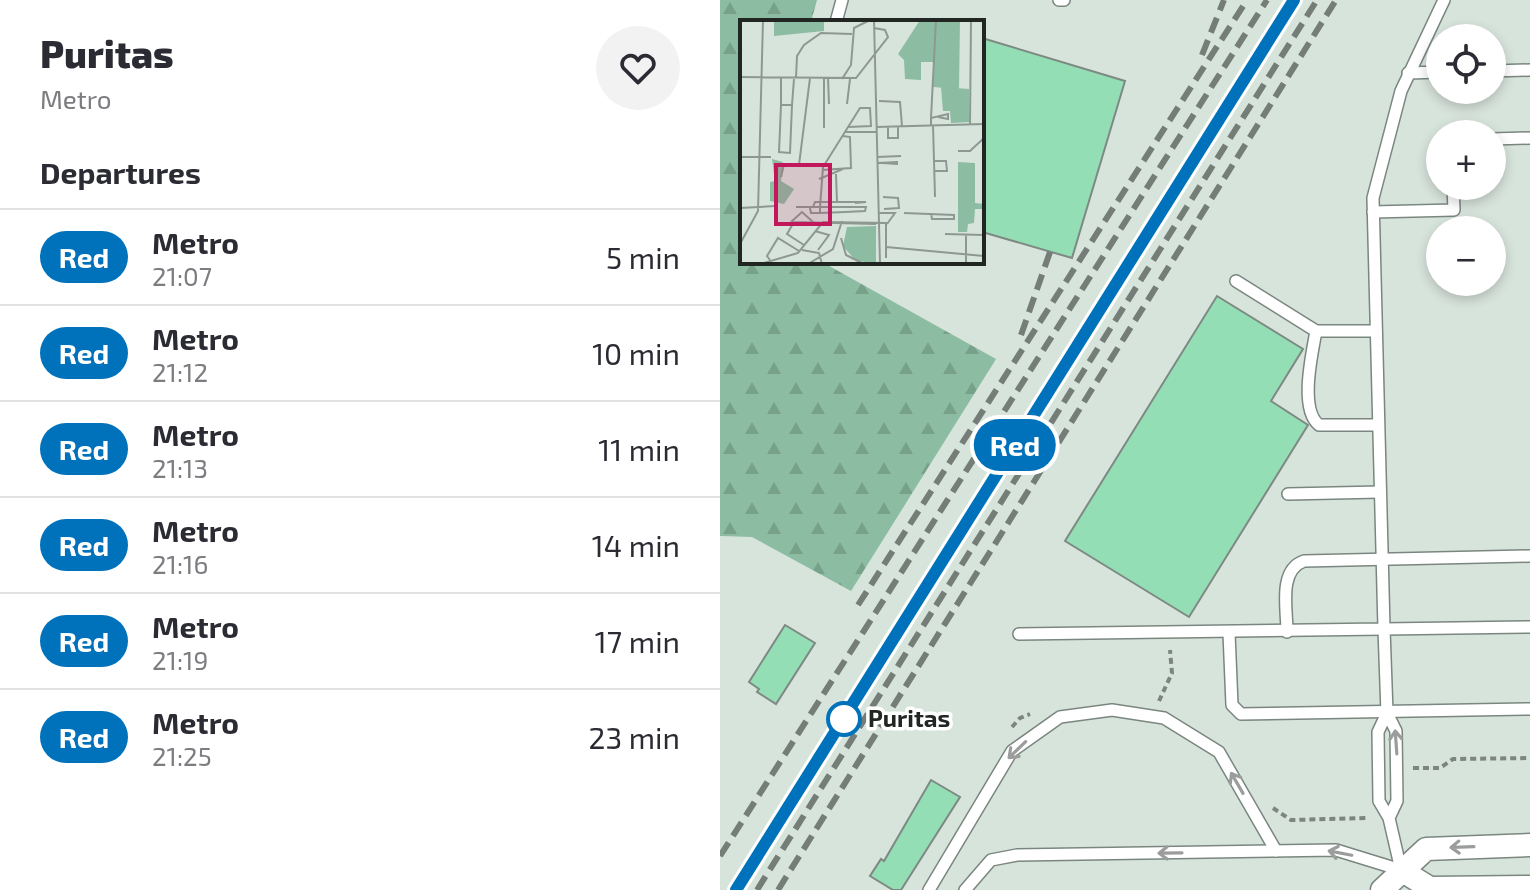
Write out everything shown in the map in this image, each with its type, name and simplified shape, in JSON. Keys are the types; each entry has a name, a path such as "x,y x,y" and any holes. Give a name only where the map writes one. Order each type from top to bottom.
{"street":[{"path":"1382,890 1426,849 1530,845"},
{"path":"1401,870 1430,888 1530,887"}],"lane":[{"path":"837,20 842,0"},
{"path":"1389,818 1397,801 1396,731 1387,713 1373,212 1380,168 1408,73 1444,0"},
{"path":"1506,71 1530,70"},
{"path":"1408,73 1426,72"},
{"path":"1506,139 1530,138"},
{"path":"1373,212 1454,210 1454,200"},
{"path":"1236,281 1316,331 1376,331"},
{"path":"1316,331 1309,374 1310,414 1313,420 1319,425 1378,425"},
{"path":"1288,494 1380,492"},
{"path":"1287,632 1288,574 1294,565 1304,561 1530,556"},
{"path":"1019,634 1530,627"},
{"path":"1229,633 1232,705 1241,714 1530,709"},
{"path":"929,890 1012,751 1060,717 1112,710 1164,718 1219,752 1276,851"},
{"path":"1387,713 1378,732 1379,801 1389,818 1401,870"},
{"path":"965,890 991,860 1017,855 1336,850 1401,870"}],"path":[{"path":"1147,701 1158,703 1172,673 1170,650"},
{"path":"1005,734 1020,718 1034,712"},
{"path":"1409,768 1440,768 1453,759 1530,758"},
{"path":"1269,801 1273,809 1291,820 1370,818"}],"green space":[{"path":"720,0 817,0 812,20 740,20 740,264 826,264 996,359 851,591 752,537 720,536"}],"building":[{"path":"984,39 1125,81 1072,258 984,233"},
{"path":"1217,296 1303,349 1271,401 1308,425 1189,617 1065,541"},
{"path":"785,625 815,643 776,704 757,692 759,689 749,682"},
{"path":"931,780 960,797 901,890 893,890 870,876 881,859 884,861"}],"railway":[{"path":"1202,55 1224,0"},
{"path":"858,605 1247,0"},
{"path":"720,856 1267,0"},
{"path":"736,890 1294,0"},
{"path":"757,890 1317,0"},
{"path":"778,890 1336,0"},
{"path":"1021,335 1050,252"}],"metro line":[{"name":"Red","path":"736,890 1294,0"}],"place":[{"name":"Puritas","path":"844,719"}]}
